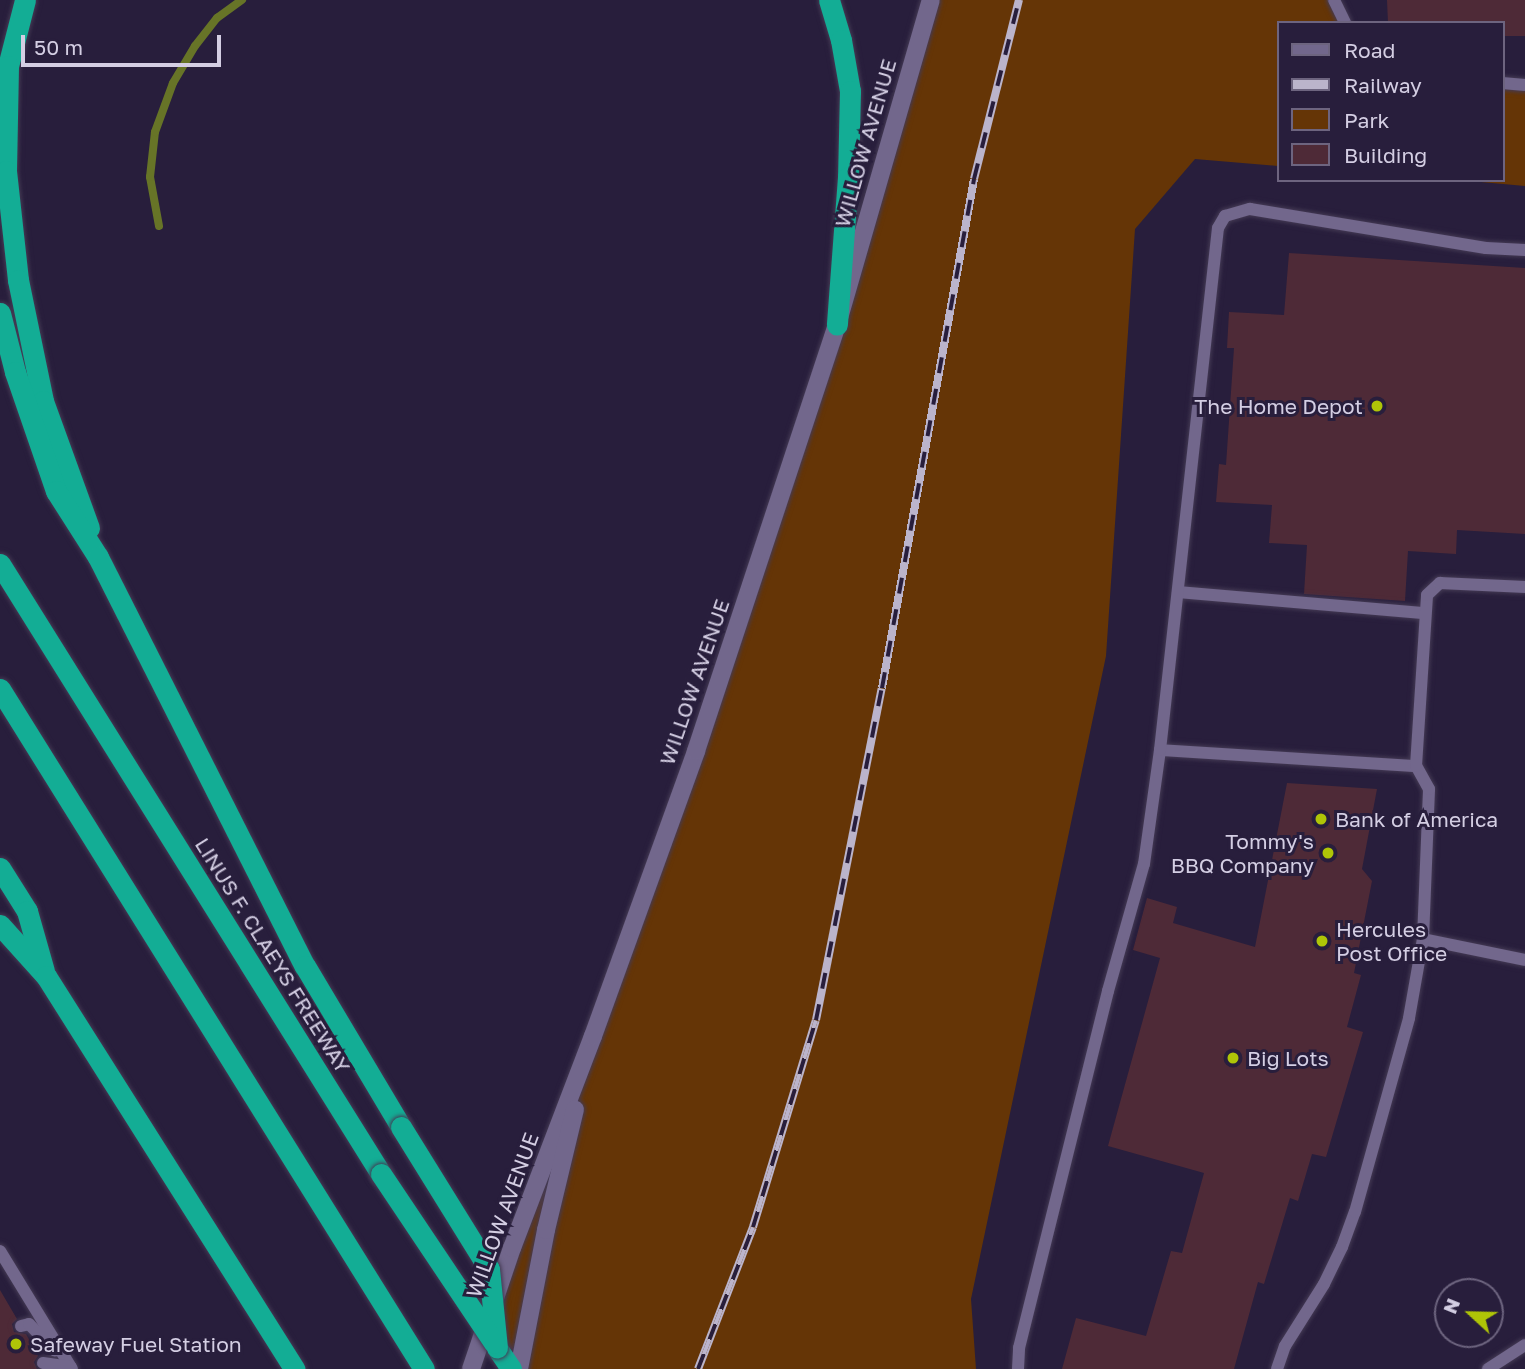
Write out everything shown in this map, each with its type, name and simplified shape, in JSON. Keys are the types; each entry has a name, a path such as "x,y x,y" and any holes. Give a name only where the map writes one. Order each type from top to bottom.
{"highway":[{"path":"25,0 8,66 6,171 18,280 43,401 76,487 98,557"},
{"path":"829,0 841,40 850,92 848,177 837,325"},
{"path":"0,313 15,372 56,491 98,557 299,956 489,1269 497,1348"},
{"name":"LINUS F. CLAEYS FREEWAY","path":"0,564 381,1174 511,1369"},
{"path":"0,689 425,1369"},
{"path":"0,868 27,911 46,976"},
{"path":"0,925 46,976 293,1368"}],"street":[{"name":"WILLOW AVENUE","path":"471,1369 512,1248 593,1036 696,751 837,325 930,0"},
{"path":"519,1369 546,1230 593,1036"}],"lane":[{"path":"1334,0 1344,21"},
{"path":"1504,83 1525,85"},
{"path":"1018,1369 1019,1348 1108,991 1144,863 1160,750 1218,228 1225,216 1250,209 1486,248 1525,250"},
{"path":"1277,1369 1284,1346 1324,1284 1355,1212 1409,1018 1423,939 1429,789 1416,766 1427,595 1440,583 1525,587"},
{"path":"1178,592 1425,613"},
{"path":"1160,750 1416,766"},
{"path":"1423,939 1525,960"},
{"path":"0,1251 71,1369"},
{"path":"21,1326 29,1324 71,1369"},
{"path":"1488,1369 1525,1345"},
{"path":"43,1363 71,1369"}],"green space":[{"path":"931,0 1334,0 1344,21 1276,21 1276,166 1195,159 1135,229 1106,656 971,1299 976,1369 513,1369 497,1348 500,1298 696,751"},
{"path":"1504,83 1525,85 1525,186 1481,182 1504,182"}],"building":[{"path":"1387,0 1525,0 1525,36 1504,36 1504,21 1388,21"},
{"name":"The Home Depot","path":"1289,253 1525,268 1525,534 1457,530 1456,554 1408,551 1405,601 1304,594 1307,545 1269,543 1272,505 1216,502 1219,464 1226,465 1234,348 1227,348 1229,312 1284,315"},
{"path":"1287,783 1377,789 1362,869 1372,881 1354,973 1361,975 1347,1027 1363,1032 1326,1157 1312,1154 1298,1201 1290,1198 1264,1284 1258,1282 1234,1369 1062,1369 1076,1318 1146,1336 1171,1251 1182,1253 1204,1173 1108,1146 1160,958 1133,950 1147,898 1177,907 1173,923 1255,947"},
{"name":"Safeway Fuel Station","path":"0,1290 17,1319 12,1324 14,1332 26,1334 38,1356 34,1362 37,1369 0,1369"}],"waterway":[{"path":"159,226 150,177 155,132 173,83 195,46 217,18 242,0"}],"railway":[{"path":"698,1369 753,1227 816,1020 882,688 974,179 1019,0"}],"place":[{"name":"The Home Depot","path":"1377,406"},
{"name":"Bank of America","path":"1321,819"},
{"name":"Tommy's BBQ Company","path":"1328,853"},
{"name":"Hercules Post Office","path":"1322,941"},
{"name":"Big Lots","path":"1233,1058"},
{"name":"Safeway Fuel Station","path":"16,1344"}]}
